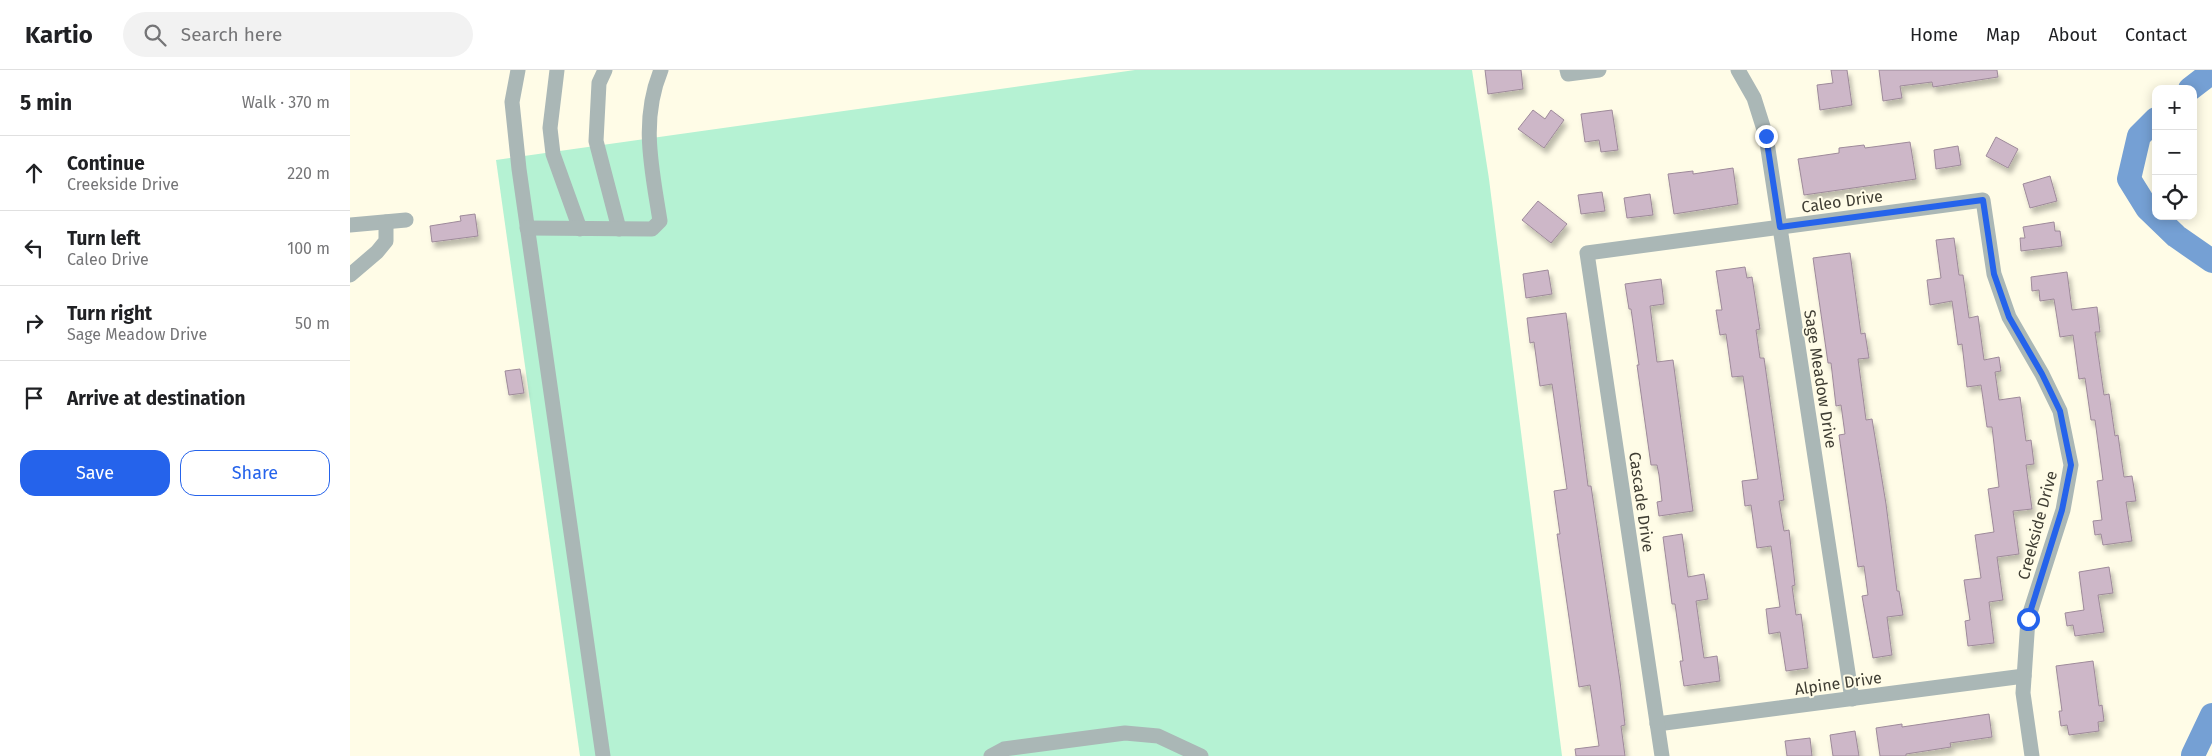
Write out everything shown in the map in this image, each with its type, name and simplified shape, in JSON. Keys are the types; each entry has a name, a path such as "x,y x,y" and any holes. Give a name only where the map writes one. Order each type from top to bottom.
{"street":[{"path":"518,70 512,102 519,170 603,756"},
{"path":"557,70 550,128 553,154 580,229"},
{"path":"605,70 599,83 596,141 618,229"},
{"path":"527,228 652,229 660,221 648,128 654,88 661,70"},
{"path":"1568,72 1599,70"},
{"name":"Sage Meadow Drive","path":"1738,70 1754,98 1766,136 1852,699"},
{"name":"Caleo Drive","path":"1587,253 1983,200"},
{"name":"Creekside Drive","path":"1983,200 1994,274 2009,317 2042,374 2060,411 2071,465 2062,510 2028,619 2023,694 2032,756"},
{"path":"350,225 406,220"},
{"path":"350,275 377,252 386,241 386,222"},
{"name":"Cascade Drive","path":"1587,253 1662,756"},
{"name":"Alpine Drive","path":"1657,724 2024,676"},
{"path":"990,756 1004,749 1124,733 1158,736 1201,756"}],"green space":[{"path":"1135,70 1472,70 1489,179 1562,756 580,756 496,160"}],"building":[{"path":"1485,70 1521,70 1523,89 1488,94"},
{"path":"1831,70 1847,70 1852,105 1820,110 1817,85 1833,83"},
{"path":"1879,70 1997,70 1998,77 1933,87 1932,82 1900,86 1902,98 1883,101"},
{"path":"1533,110 1545,119 1551,110 1564,120 1544,148 1518,129"},
{"path":"1612,110 1618,150 1601,152 1599,140 1585,142 1581,114"},
{"path":"1996,137 2018,149 2008,168 1986,156"},
{"path":"1910,142 1916,179 1804,195 1798,159 1839,153 1839,148 1864,145 1865,148"},
{"path":"1958,146 1961,165 1936,169 1934,150"},
{"path":"1733,168 1738,204 1674,214 1668,174 1693,171 1693,174"},
{"path":"2050,176 2057,201 2030,208 2023,184"},
{"path":"1602,192 1605,211 1581,214 1578,195"},
{"path":"1650,194 1653,215 1627,218 1624,198"},
{"path":"1538,201 1567,224 1551,243 1522,220"},
{"path":"475,214 478,236 432,242 430,226 461,221 460,216"},
{"path":"2054,222 2055,231 2060,231 2062,246 2021,251 2020,238 2025,238 2023,227"},
{"path":"1954,238 1959,275 1963,275 1969,318 1978,316 1984,360 1999,357 2001,371 1995,372 1999,400 2020,397 2026,441 2031,440 2034,464 2026,465 2032,509 2013,511 2019,554 1997,557 2003,600 1989,602 1994,643 1968,646 1965,621 1970,620 1964,580 1981,578 1975,535 1994,532 1988,489 1999,487 1992,427 1987,427 1981,385 1967,387 1962,344 1958,345 1952,301 1930,305 1927,280 1941,278 1936,240"},
{"path":"1850,253 1861,334 1865,333 1869,358 1858,359 1866,420 1872,419 1886,504 1897,591 1899,591 1903,615 1887,617 1892,655 1873,658 1862,596 1868,595 1864,566 1858,567 1839,435 1845,434 1841,405 1836,406 1831,363 1828,363 1813,258"},
{"path":"1745,267 1747,278 1752,277 1760,329 1756,330 1760,358 1764,358 1784,500 1779,501 1784,531 1789,530 1795,585 1792,586 1796,615 1801,614 1808,668 1786,671 1780,632 1769,634 1766,609 1780,607 1771,546 1757,548 1751,505 1745,506 1742,481 1758,479 1743,376 1732,377 1726,334 1720,335 1716,310 1722,310 1716,271"},
{"path":"1548,270 1552,294 1526,298 1523,274"},
{"path":"2067,272 2072,310 2097,307 2100,332 2095,332 2104,395 2109,394 2115,436 2118,435 2124,477 2132,476 2136,501 2126,502 2132,541 2103,545 2101,534 2095,535 2093,521 2102,520 2097,481 2103,480 2095,420 2091,420 2085,378 2079,379 2073,335 2060,337 2054,299 2040,301 2039,290 2032,291 2031,277"},
{"path":"1661,279 1664,304 1650,306 1657,362 1673,360 1693,511 1659,516 1657,502 1662,501 1659,475 1657,465 1651,465 1631,309 1629,309 1625,284"},
{"path":"1566,313 1588,486 1591,486 1620,681 1625,725 1621,726 1625,756 1576,756 1575,749 1599,746 1590,685 1579,687 1557,534 1560,534 1554,491 1567,489 1552,384 1540,386 1534,342 1530,343 1527,318"},
{"path":"520,369 524,393 509,395 505,371"},
{"path":"1682,534 1688,577 1704,574 1708,599 1696,601 1704,658 1717,656 1720,681 1684,686 1680,661 1683,661 1675,604 1672,604 1663,537"},
{"path":"2109,567 2113,593 2098,595 2104,632 2075,636 2073,625 2067,626 2065,613 2084,610 2079,572"},
{"path":"2093,661 2099,706 2102,705 2104,721 2098,722 2099,731 2069,735 2067,725 2061,726 2059,711 2062,711 2056,666"},
{"path":"1989,714 1992,737 1950,743 1951,747 1906,754 1906,756 1880,756 1876,728 1902,724 1902,727"},
{"path":"1855,731 1859,756 1833,756 1830,735"},
{"path":"1810,738 1812,756 1787,756 1785,741"}],"waterway":[{"path":"2195,85 2212,72"},
{"path":"2152,123 2139,136 2129,179 2147,208 2176,236 2212,261"},
{"path":"2193,755 2212,715"}],"route":[{"path":"1766,136 1780,227 1983,200 1994,274 2009,317 2042,374 2060,411 2071,465 2062,510 2028,619"}]}
